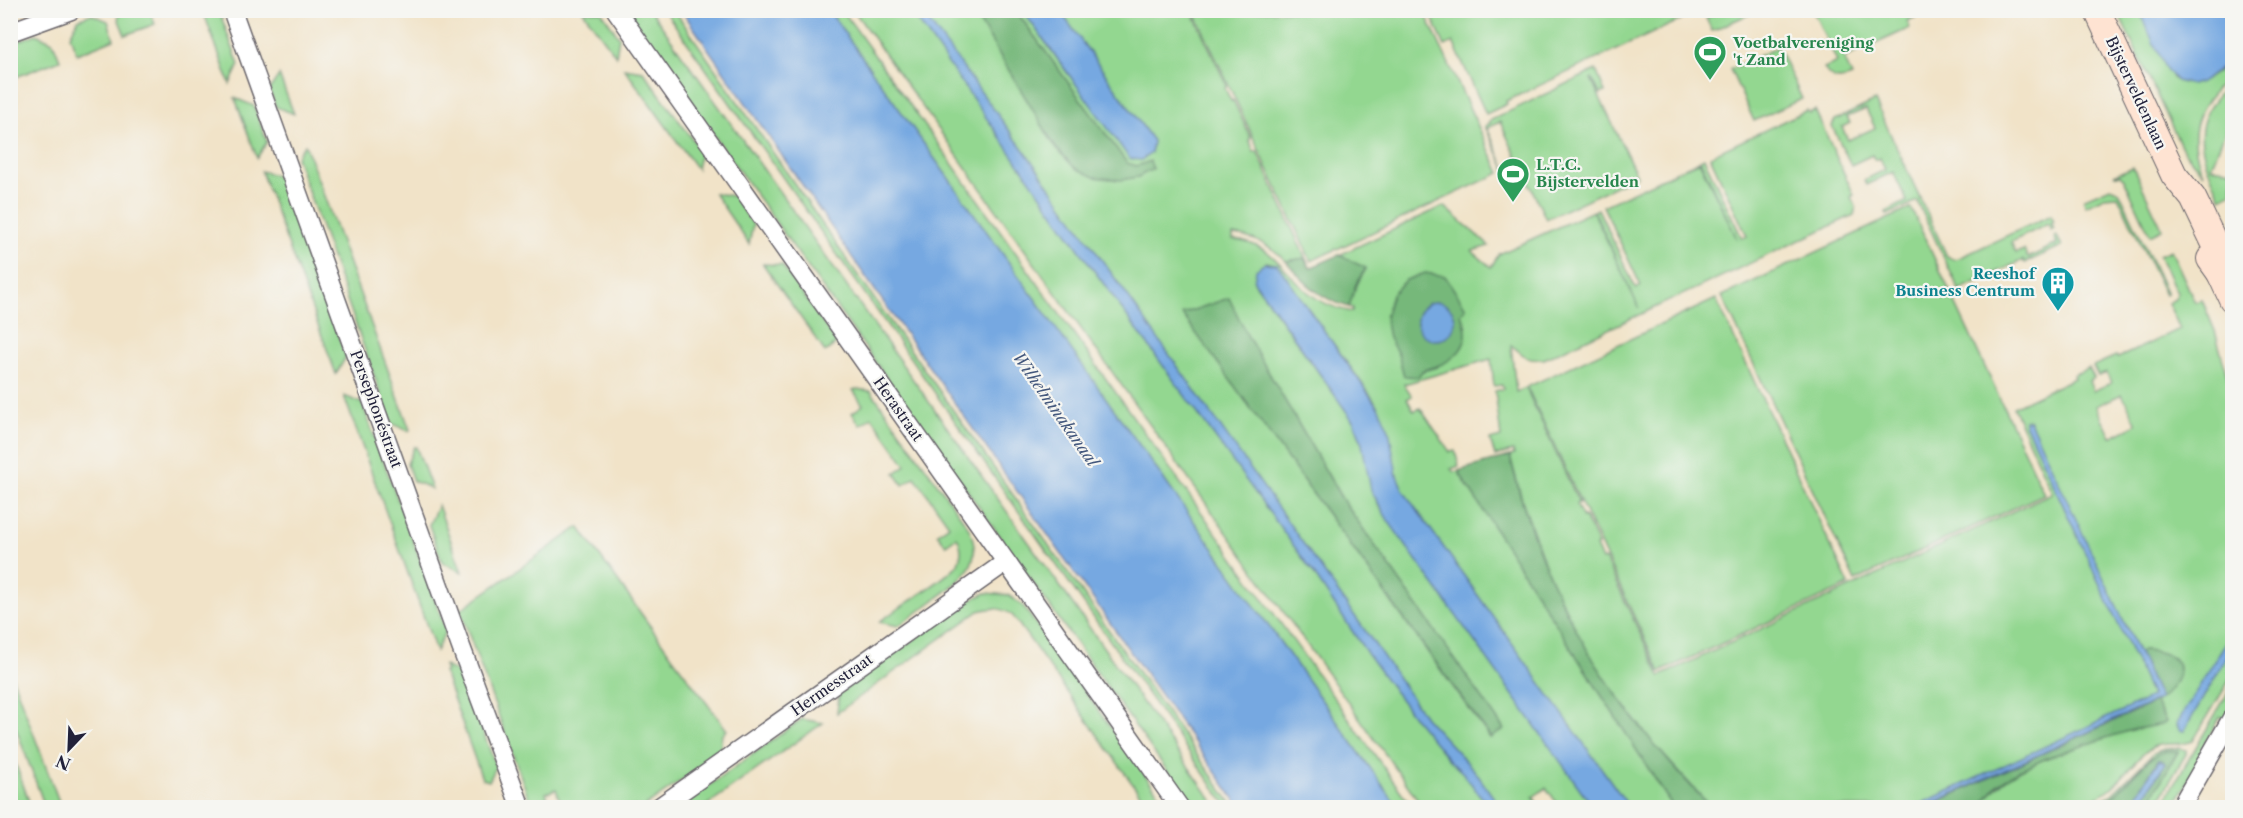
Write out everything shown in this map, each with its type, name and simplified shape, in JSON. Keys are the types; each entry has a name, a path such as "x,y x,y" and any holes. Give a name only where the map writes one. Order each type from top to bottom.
{"street":[{"path":"10,32 71,10"},
{"name":"Persephonéstraat","path":"232,10 461,647 521,807"},
{"name":"Herastraat","path":"616,10 1180,807"},
{"name":"Bijsterveldenlaan","path":"2097,10 2174,175 2193,198 2215,244 2226,270 2232,298"},
{"name":"Hermesstraat","path":"658,807 1006,562"},
{"path":"2180,807 2232,718"}],"green space":[{"path":"1722,10 1756,11 1712,31 1706,18"},
{"path":"121,11 150,11 155,24 125,35 118,18"},
{"path":"203,11 219,11 239,65 230,84"},
{"path":"583,11 601,11 619,37 616,56"},
{"path":"625,11 651,11 1217,807 1193,807"},
{"path":"665,11 675,11 868,290 1234,807 1228,807 1212,785"},
{"path":"829,11 843,11 1412,807 1398,807"},
{"path":"854,11 911,11 1093,269 1312,571 1371,659 1416,720 1463,773 1489,807 1423,807"},
{"path":"921,11 973,11 1056,148 1075,168 1138,177 1153,168 1148,163 1135,166 1127,164 1016,11 1023,11 1068,74 1141,160 1151,153 1153,141 1060,11 1192,11 1227,86 1225,88 1231,101 1233,100 1251,138 1249,139 1254,152 1257,151 1310,268 1304,259 1286,261 1274,250 1255,240 1233,235 1233,240 1247,242 1268,252 1314,297 1330,306 1352,312 1353,308 1349,307 1352,296 1366,269 1339,255 1444,206 1489,246 1472,251 1491,267 1499,254 1593,211 1639,308 1594,211 1598,209 1636,289 1641,286 1603,206 1699,161 1737,239 1700,160 1704,158 1742,238 1747,236 1710,156 1807,110 1809,113 1815,110 1854,195 1851,197 1856,207 1854,215 1544,359 1527,358 1511,345 1516,392 1526,388 1579,503 1576,504 1598,545 1596,546 1602,560 1605,559 1660,676 2052,493 2013,407 2074,378 2073,375 2089,368 2094,378 2089,381 2093,391 2111,383 2107,373 2098,376 2093,366 2116,356 2118,358 2180,329 2168,303 2175,299 2177,293 2159,255 2171,250 2195,302 2202,300 2215,331 2232,394 2232,632 2177,726 2184,731 2232,648 2232,676 2193,741 2153,747 2141,756 2110,789 2096,798 2063,807 1976,807 2005,780 2036,762 2122,732 2162,724 2166,721 2155,702 2170,688 2179,668 2174,658 2142,650 2139,653 2028,420 2025,423 2152,697 1914,807 1711,807 1650,740 1596,667 1575,630 1550,578 1523,503 1510,456 1514,455 1513,451 1495,456 1490,440 1501,437 1495,391 1503,389 1502,385 1494,386 1491,359 1404,384 1412,396 1407,399 1414,411 1420,408 1450,452 1455,451 1459,466 1451,469 1454,472 1458,471 1673,807 1629,807 1404,492 1397,476 1389,430 1374,400 1277,265 1266,262 1257,270 1254,282 1354,422 1362,442 1378,505 1593,807 1560,807 1546,788 1533,797 1540,807 1500,807 1474,770 1425,717 1026,153","holes":["1229,299 1248,337 1342,499 1503,728 1490,738 1183,315","1461,314 1467,326 1437,367 1405,376 1398,354 1389,338","2122,394 2137,424 2111,437 2096,406"]},
{"path":"973,11 1016,11 1127,163 1137,166 1150,161 1153,169 1138,177 1120,180 1094,177 1075,168 1056,148"},
{"path":"1194,11 1424,11 1500,173 1311,261"},
{"path":"1429,11 1700,11 1506,101 1507,104 1486,114 1453,42 1445,46"},
{"path":"1813,11 1929,11 1907,21 1910,28 1844,58 1852,76 1840,79 1833,78 1824,68 1837,62"},
{"path":"2117,11 2139,11 2172,78 2181,82 2197,83 2205,80 2232,59 2232,72 2211,95 2198,118 2195,144 2203,174 2183,150"},
{"path":"91,14 108,21 114,39 77,54 70,36 78,19"},
{"path":"36,34 53,42 60,60 11,79 11,44"},
{"path":"1778,47 1802,99 1754,121 1730,69"},
{"path":"624,68 643,71 701,151 697,169"},
{"path":"1596,70 1605,92 1600,94 1591,79 1637,176 1546,219 1500,122 1487,128 1510,179 1485,126 1490,123 1489,121"},
{"path":"279,75 294,114 276,107 269,90"},
{"path":"2232,80 2232,120 2211,167 2232,170 2232,192 2221,198 2207,164 2201,136 2208,109"},
{"path":"235,98 254,106 267,142 257,158"},
{"path":"1875,101 1947,256 1953,259 1959,258 2051,215 2054,228 2051,230 2048,224 2011,242 2016,253 2024,250 2028,258 2057,244 2054,236 2056,235 2062,246 2025,263 2023,260 1959,290 1917,201 1887,215 1886,212 1907,201 1893,172 1866,185 1864,180 1885,170 1880,158 1875,160 1872,155 1851,165 1832,126 1835,120","holes":["1866,109 1875,128 1848,140 1842,127 1850,123 1847,117"]},
{"path":"305,144 410,430 408,431 391,423 296,157"},
{"path":"2133,167 2162,229 2150,235 2124,179 2120,175 2114,175"},
{"path":"261,171 279,176 346,357 336,374"},
{"path":"2110,187 2120,193 2167,294 2165,295 2118,196 2104,197 2086,206 2085,198"},
{"path":"714,193 733,196 753,224 749,244"},
{"path":"1911,208 2044,494 1855,581 1722,296"},
{"path":"1339,255 1366,268 1356,284 1349,307 1321,295 1286,261 1304,258 1310,268"},
{"path":"763,264 782,265 837,343 825,352"},
{"path":"1425,273 1445,276 1466,308 1461,314 1466,335 1464,344 1452,358 1423,370 1418,377 1404,376 1398,354 1389,338 1385,317 1392,294 1406,280"},
{"path":"1229,298 1248,337 1342,499 1504,729 1491,738 1182,314"},
{"path":"1716,299 1849,585 1660,672 1527,387"},
{"path":"853,390 871,391 967,525 973,538 973,560 968,570 943,594 898,626 879,622 952,571 959,562 961,547 957,537 946,545 937,534 949,525 915,477 903,485 895,473 906,465 872,417 860,425 852,413 863,405"},
{"path":"344,396 362,403 446,630 436,651"},
{"path":"416,447 432,489 413,481 407,464"},
{"path":"1510,456 1541,556 1561,602 1585,646 1642,729 1711,807 1673,807 1458,471"},
{"path":"438,505 462,572 442,562 429,525"},
{"path":"579,527 727,730 722,734 720,753 644,807 559,807 557,803 560,801 556,789 546,793 550,805 532,807 460,610"},
{"path":"986,593 1008,595 1023,606 1168,807 1149,807 1013,616 1001,609 979,611 837,713 839,693 968,601"},
{"path":"2142,650 2162,653 2178,663 2179,674 2175,683 2160,699 2139,653"},
{"path":"444,666 462,674 496,767 489,781 482,779 444,672 446,671"},
{"path":"10,671 61,807 45,807 11,715"},
{"path":"2232,686 2232,707 2225,720 2220,717 2201,750 2205,753 2176,802 2171,800 2167,807 2160,808"},
{"path":"2155,702 2166,722 2163,724 2132,730 2049,757 2020,770 1998,784 1984,802 1976,807 1924,808"},
{"path":"802,719 823,723 704,807 679,807"},
{"path":"2164,749 2186,750 2186,754 2155,807 2146,807 2178,752 2151,758 2117,794 2097,807 2085,808 2111,795 2154,753"},
{"path":"11,751 31,807 11,807"},
{"path":"2166,751 2178,751 2146,807 2138,807 2165,764 2162,760 2158,760 2129,807 2095,808 2115,794 2148,761"}],"water":[{"name":"Wilhelminakanaal","path":"682,11 829,11 1398,807 1240,807 872,286"},
{"path":"911,11 921,11 1026,153 1425,717 1474,770 1500,807 1489,807 1463,773 1416,720"},
{"path":"1023,11 1060,11 1153,141 1151,153 1141,160 1130,159"},
{"path":"2139,11 2232,11 2232,59 2201,82 2191,85 2177,81 2166,70"},
{"path":"1265,263 1277,264 1380,410 1389,430 1397,476 1404,492 1629,807 1593,807 1389,522 1371,490 1361,439 1354,422 1254,281 1256,270"},
{"path":"1436,302 1449,308 1455,321 1449,334 1436,340 1423,334 1417,321 1423,308"},
{"path":"2025,420 2030,421 2160,699 1924,807 1914,807 2152,697"},
{"path":"2232,632 2232,648 2184,731 2179,730 2177,723"},
{"path":"2159,760 2165,763 2138,807 2129,807"}],"place":[{"name":"Voetbalvereniging 't Zand","path":"1710,81"},
{"name":"L.T.C. Bijstervelden","path":"1513,203"},
{"name":"Reeshof Business Centrum","path":"2058,312"}]}
